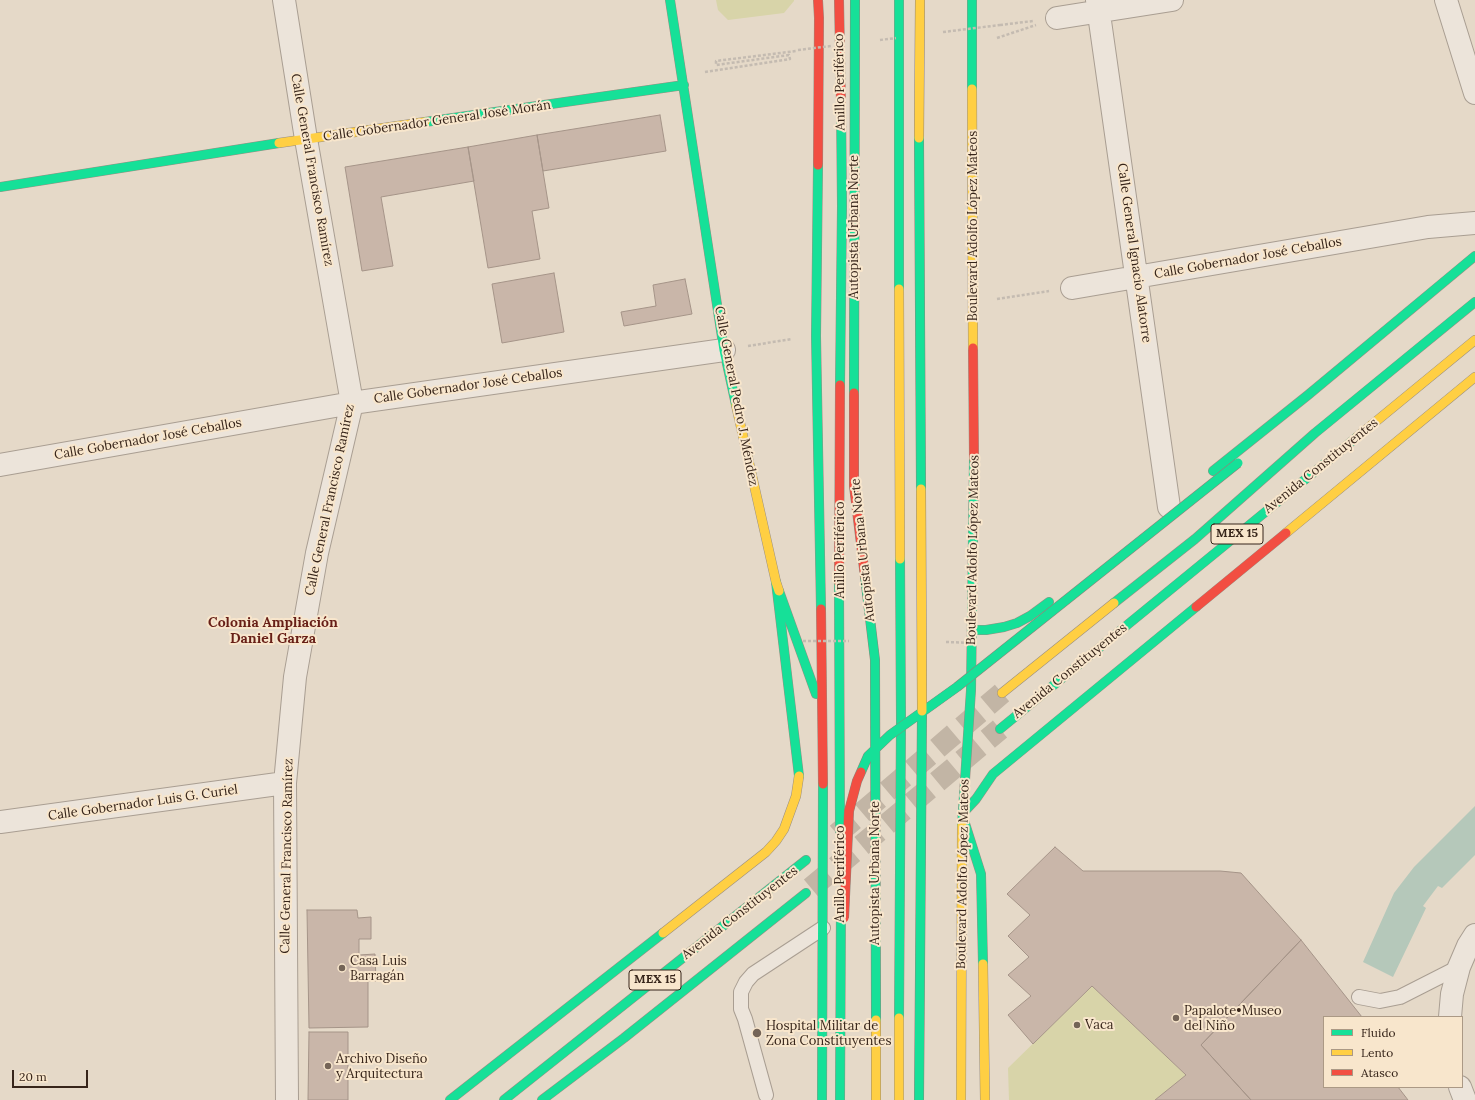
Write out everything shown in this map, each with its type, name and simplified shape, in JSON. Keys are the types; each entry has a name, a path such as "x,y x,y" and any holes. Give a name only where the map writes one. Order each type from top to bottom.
{"main road":[{"name":"Calle General Pedro J. Méndez","path":"670,0 724,350 776,582 823,712"},
{"path":"818,0 816,336 823,712 822,1100"},
{"name":"Anillo Periférico","path":"839,0 842,206 839,477 840,1100"},
{"name":"Autopista Urbana Norte","path":"854,0 854,486 875,660 876,1100"},
{"path":"899,0 899,483 901,721 899,1100"},
{"path":"919,1100 922,652 919,153 920,0"},
{"name":"Boulevard Adolfo López Mateos","path":"961,1100 962,814 971,690 974,524 972,0"},
{"name":"Calle Gobernador General José Morán","path":"0,187 306,139 684,85"},
{"path":"972,630 986,630 1004,627 1017,623 1030,616 1094,568 1170,507 1308,395 1475,256"},
{"name":"Avenida Constituyentes","path":"1002,693 1195,539 1315,433 1475,302"},
{"name":"Avenida Constituyentes","path":"1000,729 1475,340"},
{"path":"985,1100 981,874 962,814 976,799 993,774 1475,377"},
{"path":"1257,448 1342,379"},
{"path":"844,1100 844,918 849,811 857,780 868,756 890,735 957,687 1244,458"},
{"path":"450,1100 766,852 784,829 796,796 800,773 776,582"},
{"name":"Avenida Constituyentes","path":"504,1100 806,860"},
{"name":"Avenida Constituyentes","path":"542,1100 624,1038 806,893"},
{"path":"579,1084 624,1038"}],"street":[{"name":"Calle General Francisco Ramírez","path":"284,0 306,139 352,403 317,553 295,677 286,783 287,1100"},
{"path":"1057,18 1098,6 1172,0"},
{"path":"1446,0 1475,93"},
{"name":"Calle General Ignacio Alatorre","path":"1098,6 1170,507"},
{"name":"Calle Gobernador José Ceballos","path":"1072,288 1428,227 1475,223"},
{"name":"Calle Gobernador José Ceballos","path":"0,465 352,403 724,350"},
{"name":"Calle Gobernador Luis G. Curiel","path":"0,822 286,783"},
{"path":"1450,1016 1452,994 1459,967 1475,935"},
{"path":"1460,1088 1465,1100"}],"lane":[{"path":"766,1095 741,1009 741,992 746,982 753,974 822,928"},
{"path":"1359,997 1380,1001 1400,997 1459,967"}],"path":[{"path":"973,46 1057,18"},
{"path":"1000,25 1057,18"},
{"path":"682,75 790,59 789,55 716,65 716,61 798,50"},
{"path":"974,302 1072,288"},
{"path":"724,350 816,336"}],"shaded area":[{"path":"716,0 794,1 784,13 728,20 718,10"},
{"path":"1475,806 1475,855 1442,888 1438,886 1423,906 1426,908 1393,977 1363,962 1394,893 1414,867"},
{"path":"1092,986 1186,1075 1155,1100 1009,1100 1008,1068"}],"building":[{"path":"660,115 666,151 543,171 537,135"},
{"path":"537,135 549,208 532,211 540,259 488,268 468,147"},
{"path":"468,147 474,181 381,197 393,266 362,271 345,167"},
{"path":"554,273 564,332 502,343 492,284"},
{"path":"685,279 692,314 624,326 621,312 656,306 653,285"},
{"path":"1055,847 1083,871 1220,871 1241,873 1301,940 1201,1045 1251,1100 1155,1100 1186,1075 1092,986 1033,1044 1008,1015 1031,996 1008,975 1029,957 1008,936 1030,915 1007,894"},
{"name":"Casa Luis Barragán","path":"307,910 357,910 358,918 371,917 371,939 359,939 359,955 375,954 376,981 368,981 368,1027 309,1028"},
{"path":"1301,940 1361,1016 1323,1016 1323,1088 1399,1088 1408,1100 1251,1100 1201,1045"},
{"name":"Archivo Diseño y Arquitectura","path":"309,1032 348,1032 348,1100 308,1100"}],"tunnel":[{"path":"837,834 1002,693"},
{"path":"811,888 1000,729"}],"traffic: fast":[{"path":"670,0 724,350 736,405"},
{"path":"854,393 855,0"},
{"path":"899,0 899,289"},
{"path":"972,0 972,89"},
{"path":"425,122 684,85"},
{"path":"840,385 842,206 841,105"},
{"path":"919,138 921,489"},
{"path":"0,187 279,143"},
{"path":"818,165 816,336 821,609"},
{"path":"1213,471 1308,395 1475,256"},
{"path":"1114,603 1195,539 1315,433 1475,302"},
{"path":"1000,729 1357,437"},
{"path":"962,825 971,690 974,459"},
{"path":"861,772 868,756 890,735 957,687 1238,463"},
{"path":"899,1018 901,721 900,559"},
{"path":"865,577 875,660 876,1020"},
{"path":"776,582 799,776"},
{"path":"839,583 840,831"},
{"path":"779,591 816,694"},
{"path":"972,630 986,630 1017,623 1030,616 1049,602"},
{"path":"983,964 981,874 962,814 976,799 993,774 1196,607"},
{"path":"919,1100 922,711"},
{"path":"822,1100 823,784"},
{"path":"504,1100 806,860"},
{"path":"542,1100 624,1038 806,893"},
{"path":"840,1100 841,899"},
{"path":"450,1100 663,933"}],"traffic: slow":[{"path":"919,138 920,0"},
{"path":"972,89 973,348"},
{"path":"279,143 425,122"},
{"path":"899,289 900,559"},
{"path":"1357,437 1475,340"},
{"path":"1286,533 1475,377"},
{"path":"736,405 779,591"},
{"path":"921,489 922,711"},
{"path":"1002,693 1114,603"},
{"path":"663,933 766,852 776,841 784,829 796,796 799,776"},
{"path":"961,1100 962,825"},
{"path":"983,964 985,1100"},
{"path":"899,1018 899,1100"},
{"path":"876,1020 876,1100"}],"traffic: jam":[{"path":"818,0 818,165"},
{"path":"839,0 841,105"},
{"path":"973,348 974,459"},
{"path":"839,583 840,385"},
{"path":"854,393 854,486 865,577"},
{"path":"1196,607 1286,533"},
{"path":"821,609 823,784"},
{"path":"844,918 849,811 861,772"}],"place":[{"name":"Casa Luis Barragán","path":"342,968"},
{"name":"Papalote•Museo del Niño","path":"1176,1018"},
{"name":"Vaca","path":"1077,1025"},
{"name":"Hospital Militar de Zona Constituyentes","path":"757,1033"},
{"name":"Archivo Diseño y Arquitectura","path":"328,1066"}],"district":[{"name":"Colonia Ampliación Daniel Garza","path":"273,632"}]}
